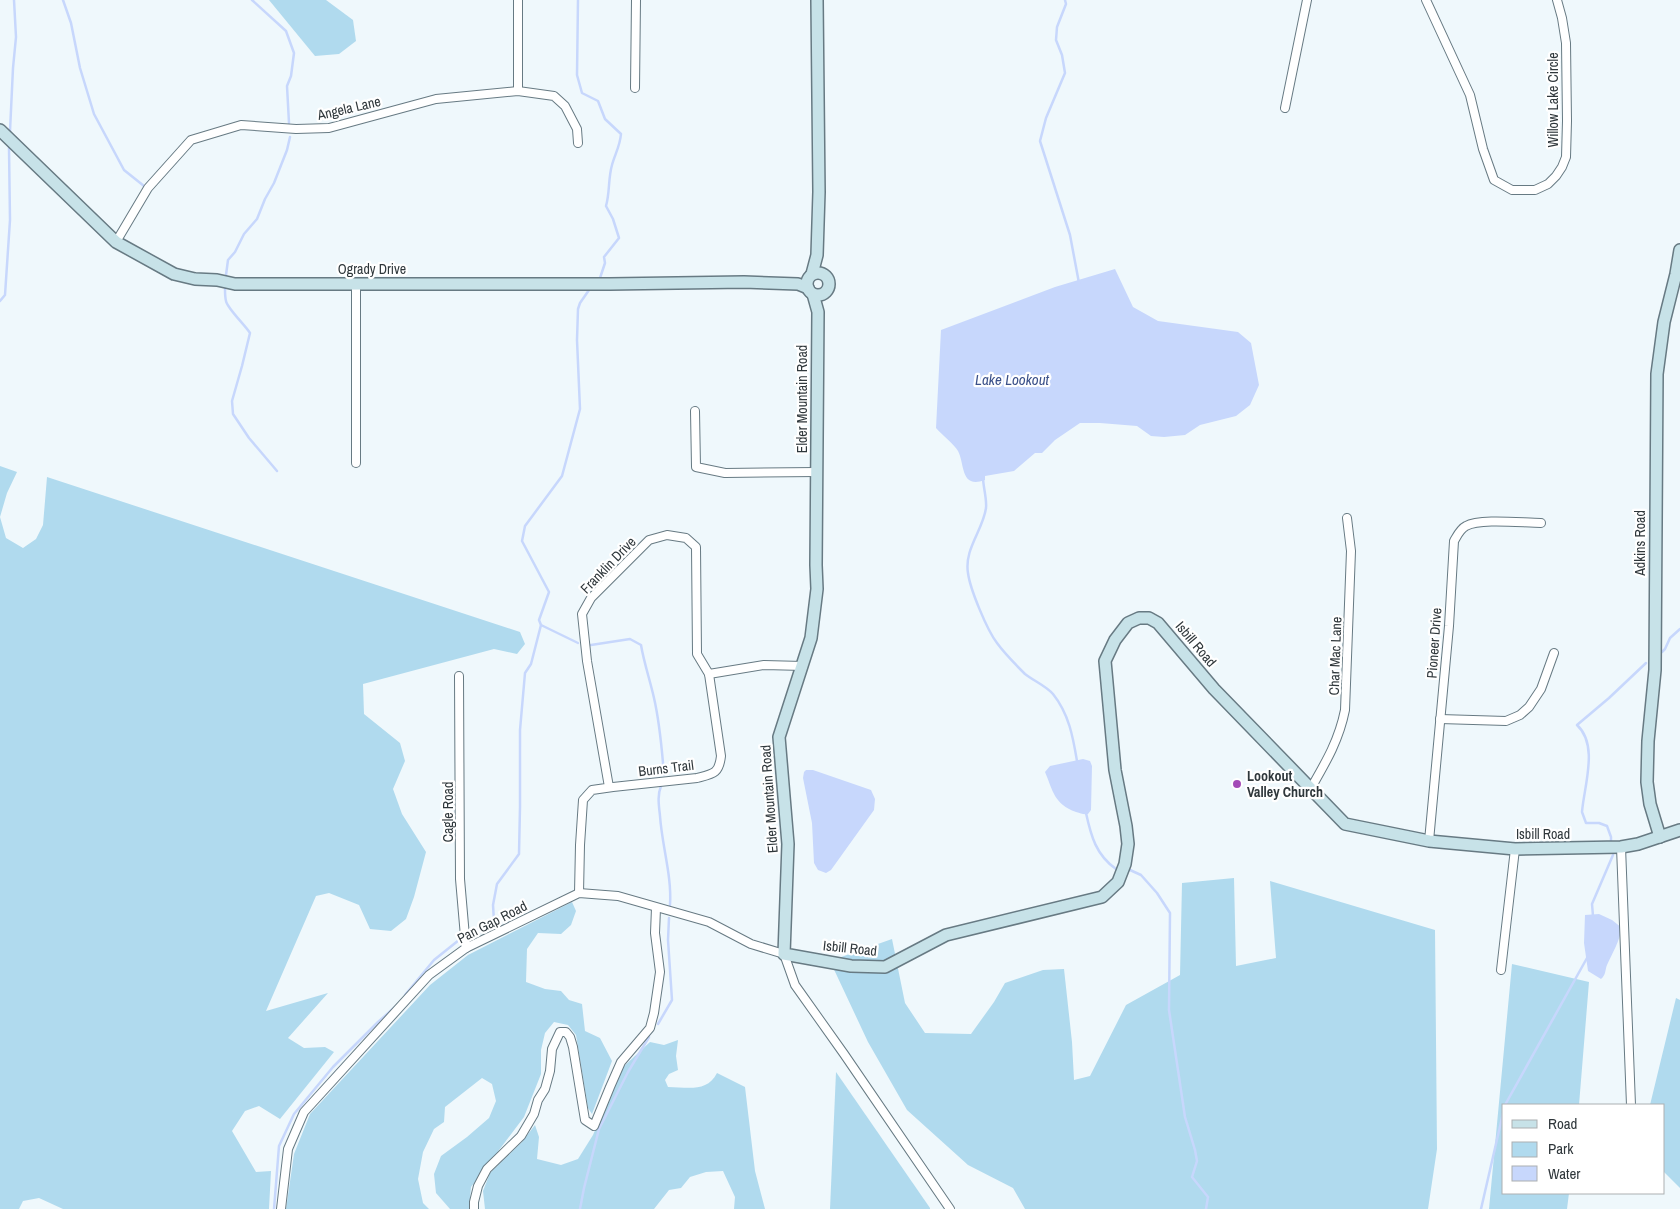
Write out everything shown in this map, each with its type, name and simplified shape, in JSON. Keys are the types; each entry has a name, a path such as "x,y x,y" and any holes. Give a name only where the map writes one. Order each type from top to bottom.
{"street":[{"path":"518,0 518,91"},
{"path":"635,88 636,0"},
{"name":"Elder Mountain Road","path":"817,0 818,255 810,285 818,312 816,565 818,589 811,638 779,737 788,844 784,954 795,985 950,1209"},
{"path":"1285,108 1307,0"},
{"name":"Willow Lake Circle","path":"1426,0 1470,95 1480,139 1494,180 1512,190 1532,190 1548,184 1556,176 1566,157 1566,43 1557,0"},
{"name":"Angela Lane","path":"116,242 148,188 191,140 244,124 296,129 329,128 436,99 518,91 554,96 565,106 578,128 578,143"},
{"name":"Ogrady Drive","path":"0,130 116,242 174,274 195,279 217,280 235,284 744,282 810,285"},
{"name":"Adkins Road","path":"1660,837 1650,804 1647,782 1648,741 1655,670 1658,374 1664,322 1680,250"},
{"name":"Elder Mountain Road","path":"810,285 829,285 818,255"},
{"path":"810,285 819,272 826,275"},
{"path":"356,284 356,463"},
{"path":"695,411 696,467 725,473 817,472"},
{"name":"Char Mac Lane","path":"1311,788 1342,729 1345,710 1351,551 1347,518"},
{"name":"Pioneer Drive","path":"1429,841 1449,626 1454,541 1458,533 1466,526 1480,522 1540,523"},
{"name":"Franklin Drive","path":"609,787 588,667 582,614 591,598 649,540 667,535 686,538 696,547 697,654 709,674"},
{"name":"Isbill Road","path":"784,954 852,966 885,967 946,935 1102,897 1118,882 1125,864 1128,844 1115,770 1105,661 1119,634 1128,623 1139,618 1149,618 1158,623 1214,689 1345,824 1429,841 1515,849 1621,847 1638,844 1680,830"},
{"path":"1440,719 1506,721 1520,715 1529,707 1541,689 1554,653"},
{"path":"709,674 764,665 803,666"},
{"name":"Burns Trail","path":"609,787 697,778 717,771 720,767 721,756 709,674"},
{"name":"Cagle Road","path":"459,676 460,879 466,948"},
{"path":"609,787 592,790 583,800 579,893 618,896 709,922 751,944 784,954"},
{"path":"1621,847 1631,1104"},
{"path":"1501,970 1515,849"},
{"name":"Pan Gap Road","path":"281,1209 288,1149 304,1112 429,976 466,948 579,893"},
{"path":"474,1209 478,1186 487,1169 521,1136 534,1114 538,1100 545,1089 550,1071 552,1049 560,1032 566,1032 570,1037 585,1120 594,1126 621,1062 650,1028 660,972 655,933 656,908"}],"green space":[{"path":"269,0 326,0 353,20 356,41 339,54 315,56"},
{"path":"0,466 17,472 7,493 0,517"},
{"path":"47,477 520,632 525,644 517,654 494,649 363,684 364,714 400,743 405,761 393,789 402,814 426,852 406,919 391,931 370,929 359,905 329,893 316,896 266,1011 328,993 288,1038 304,1048 325,1047 334,1052 280,1119 259,1106 245,1111 232,1131 256,1172 271,1171 269,1209 63,1209 39,1198 23,1201 19,1209 0,1209 0,517 6,538 23,548 36,539 43,525"},
{"path":"1234,878 1236,966 1276,958 1270,881 1435,930 1437,1149 1428,1209 1025,1209 1013,1188 968,1165 907,1110 868,1042 830,961 892,939 905,1003 925,1033 971,1034 1005,983 1043,970 1064,969 1074,1080 1090,1076 1126,1005 1180,975 1182,883"},
{"path":"572,902 576,911 571,925 561,934 538,933 527,949 526,982 545,989 561,991 569,1000 582,1004 585,1031 600,1038 612,1061 592,1114 588,1108 576,1035 568,1025 554,1022 545,1033 541,1050 541,1074 524,1117 471,1187 469,1209 450,1209 436,1193 434,1174 441,1156 489,1118 496,1101 492,1084 482,1078 445,1107 444,1122 434,1129 423,1152 418,1179 423,1203 429,1209 286,1209 294,1154 310,1114 430,985 468,955"},
{"path":"1512,964 1589,982 1579,1104 1502,1104 1502,1194 1569,1194 1567,1209 1489,1209"},
{"path":"1676,998 1680,1000 1680,1188 1665,1173 1665,1104 1650,1104"},
{"path":"678,1040 676,1056 678,1070 669,1074 665,1080 668,1087 696,1088 708,1084 717,1073 745,1087 755,1171 765,1209 734,1209 735,1197 723,1171 706,1172 690,1177 681,1188 669,1190 654,1209 485,1209 483,1191 490,1173 522,1142 535,1125 539,1137 537,1159 561,1165 578,1159 593,1135 621,1069 650,1042 664,1045"},
{"path":"836,1072 930,1208 930,1209 830,1209"}],"water":[{"name":"Lake Lookout","path":"1115,269 1133,307 1158,321 1238,332 1251,343 1259,385 1250,405 1236,416 1200,425 1185,435 1151,436 1137,426 1080,423 1055,440 1042,453 1035,453 1014,471 985,476 985,480 977,482 971,481 965,474 958,451 936,428 941,330 1055,287"},
{"path":"1083,759 1090,761 1092,766 1091,810 1088,814 1076,812 1063,805 1055,796 1045,772 1050,766"},
{"path":"806,770 813,770 871,790 875,799 874,810 831,870 826,873 818,870 814,863 812,823 803,778"},
{"path":"1599,914 1612,920 1622,928 1605,974 1601,979 1588,971 1584,943 1585,915"}],"waterway":[{"path":"10,131 16,37 14,0"},
{"path":"63,0 71,23 80,68 94,114 124,170 144,186"},
{"path":"252,0 286,31 294,53 291,76 287,86 289,123"},
{"path":"578,0 577,75 582,93 598,101 605,119 621,134 611,170 606,206 613,219 619,238 604,257 605,263 600,278"},
{"path":"1065,0 1066,4 1057,27 1056,40 1062,55 1065,73 1046,118 1040,141 1070,235 1079,283"},
{"path":"226,275 228,260 235,252 244,234 257,219 274,183 290,137"},
{"path":"0,301 5,295 10,220 9,148"},
{"path":"225,289 227,304 250,333 232,401 233,414 249,438 277,471"},
{"path":"471,933 494,921 493,905 497,884 519,854 520,730 525,673 531,664 541,625 539,620 549,592 522,541 525,526 562,476 580,409 577,340 578,309 589,290"},
{"path":"983,477 986,508 971,548 968,564 972,589 989,629 1000,647 1025,674 1050,691 1063,710 1070,726 1077,761"},
{"path":"541,625 578,643"},
{"path":"1662,652 1670,638 1680,629"},
{"path":"591,645 630,639 641,645 658,717 664,775"},
{"path":"1611,844 1611,837 1607,826 1599,823 1586,823 1582,812 1589,754 1584,733 1577,725 1646,663"},
{"path":"661,786 659,805 670,883 670,905"},
{"path":"1086,813 1095,844 1109,864 1116,869"},
{"path":"1593,916 1592,904 1613,855"},
{"path":"1130,870 1141,875 1157,893 1170,913 1169,1010 1185,1117 1197,1161 1192,1177 1208,1197 1206,1209"},
{"path":"658,1024 672,1000 668,940 669,918"},
{"path":"405,995 434,960 459,940"},
{"path":"1506,1104 1587,958"},
{"path":"274,1209 279,1146 294,1114 333,1067 395,1007"},
{"path":"580,1209 599,1129 628,1072 649,1037"},
{"path":"1481,1209 1502,1118"}],"place":[{"name":"Lookout Valley Church","path":"1237,784"}]}
